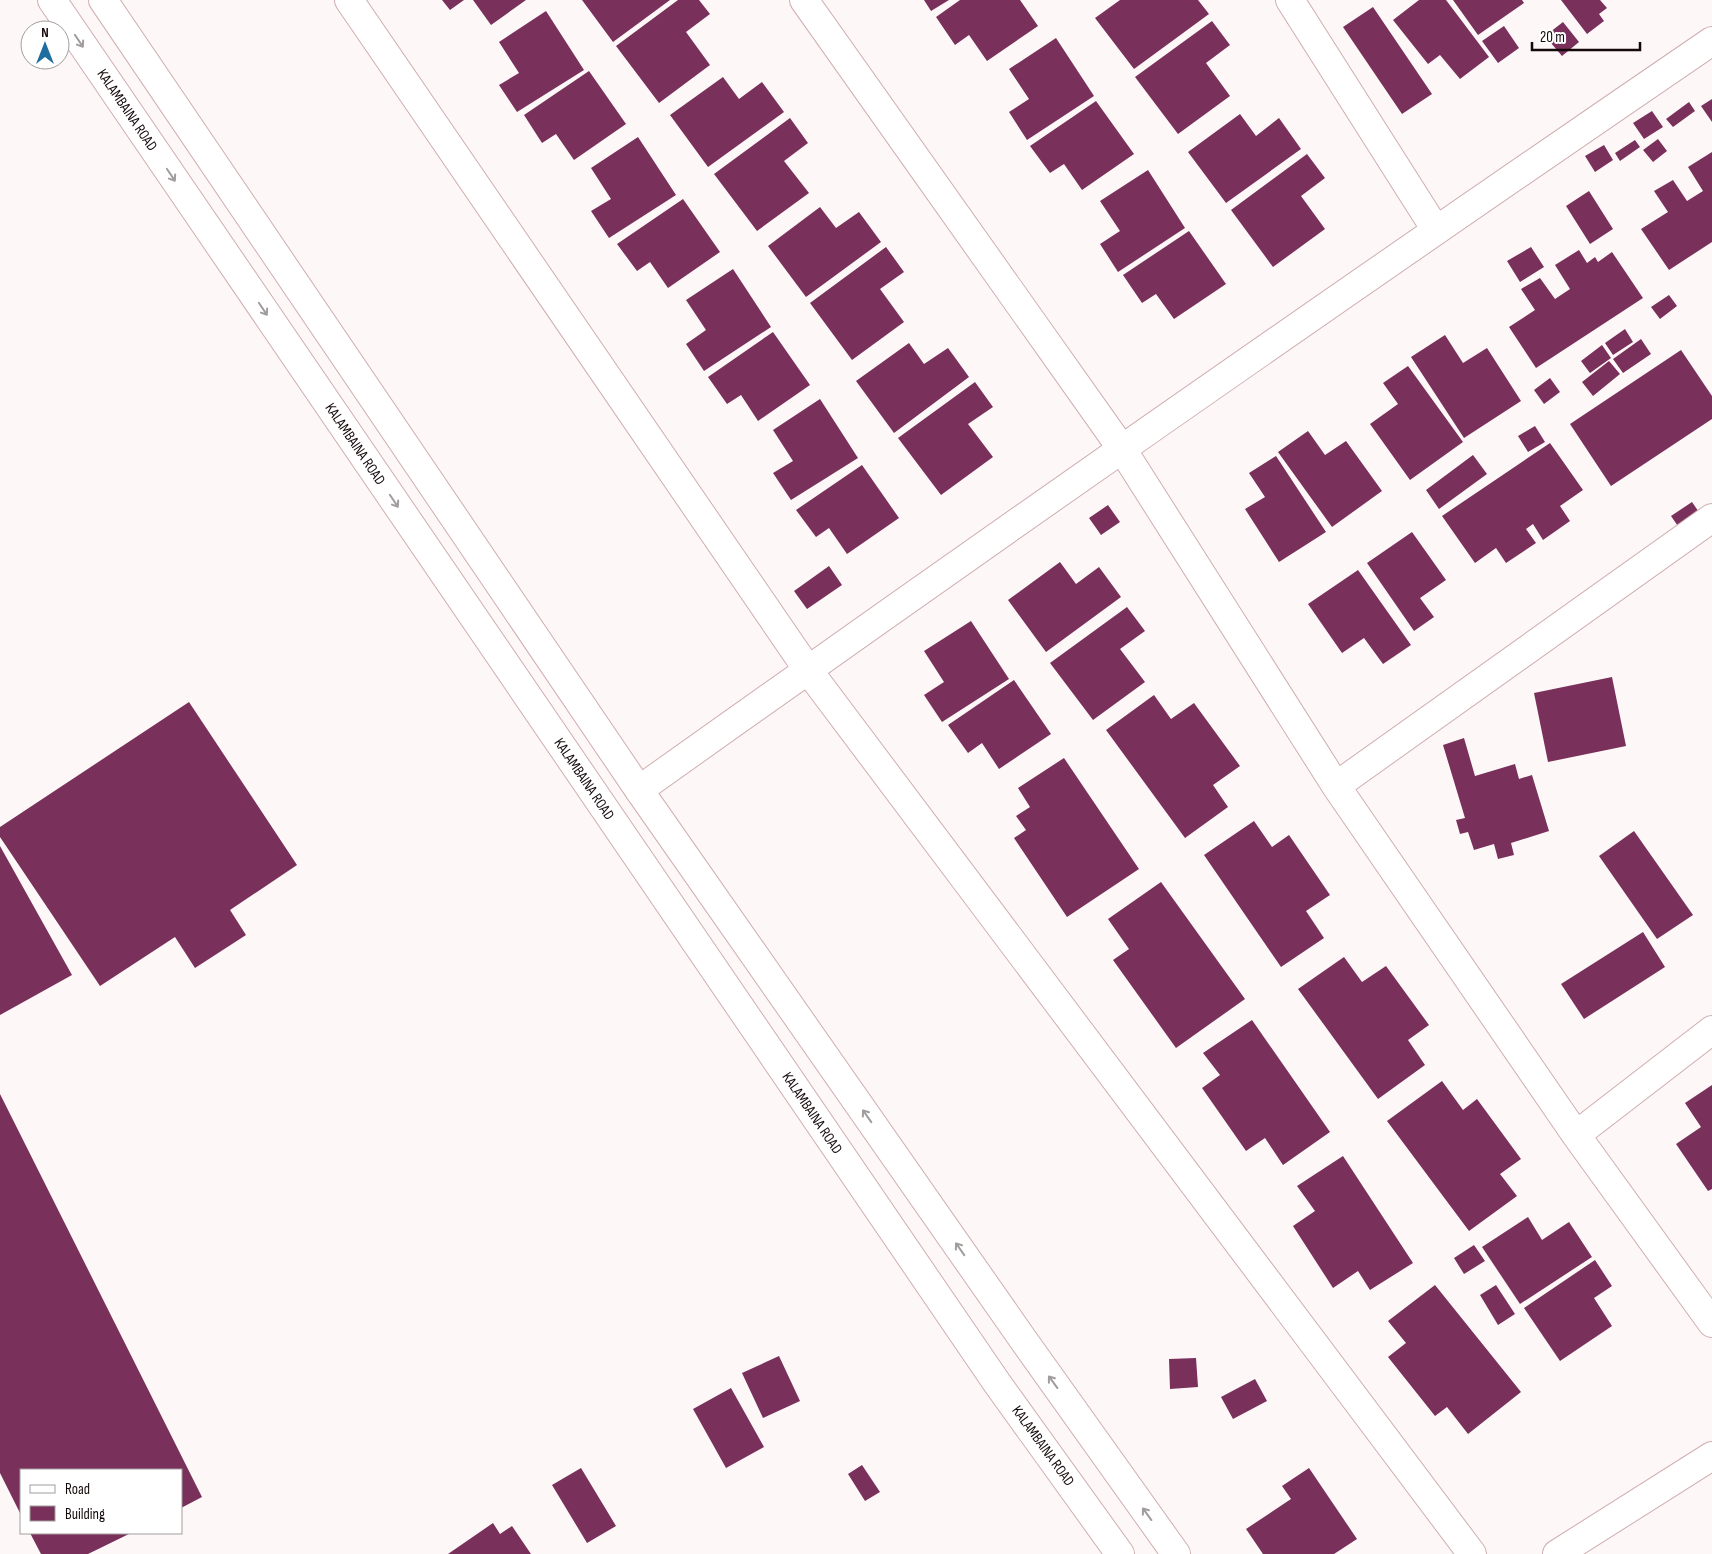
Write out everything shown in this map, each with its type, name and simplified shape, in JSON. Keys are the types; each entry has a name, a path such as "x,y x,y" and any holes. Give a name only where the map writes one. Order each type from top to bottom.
{"street":[{"name":"KALAMBAINA ROAD","path":"52,0 997,1383 1120,1554"},
{"path":"103,0 639,790 1016,1330 1176,1554"},
{"path":"348,0 808,670 1472,1554"},
{"path":"804,0 1122,449 1336,786 1576,1135 1712,1323"},
{"path":"1290,0 1436,230"},
{"path":"639,790 1122,449 1436,230 1712,41"},
{"path":"1336,786 1712,518"},
{"path":"1576,1135 1712,1030"},
{"path":"1557,1554 1712,1456"}],"building":[{"path":"442,0 464,0 450,10"},
{"path":"473,0 526,0 491,25"},
{"path":"582,0 670,0 613,42"},
{"path":"678,0 699,0 710,14 686,32 710,65 659,103 616,46"},
{"path":"924,0 949,0 931,11"},
{"path":"960,0 1020,0 1038,26 987,61 969,35 955,45 936,17"},
{"path":"1120,0 1198,0 1209,14 1134,69 1095,18"},
{"path":"1419,0 1446,0 1489,57 1460,79 1440,55 1428,64 1393,20"},
{"path":"1453,0 1522,0 1524,3 1478,35"},
{"path":"1561,0 1600,0 1607,8 1599,14 1604,21 1587,34"},
{"path":"1373,7 1432,94 1402,114 1343,27"},
{"path":"546,11 584,70 517,112 499,85 519,73 499,42"},
{"path":"1212,21 1230,45 1206,63 1230,96 1178,134 1135,77"},
{"path":"1563,22 1579,42 1562,56 1545,36"},
{"path":"1504,26 1519,48 1498,63 1482,41"},
{"path":"1056,38 1094,96 1027,140 1009,112 1029,99 1009,69"},
{"path":"589,71 626,124 574,160 556,134 542,143 524,115"},
{"path":"723,77 739,99 762,82 784,112 708,167 670,115"},
{"path":"1712,99 1712,122 1701,106"},
{"path":"1096,101 1134,154 1082,190 1064,164 1050,173 1030,146"},
{"path":"1689,102 1695,111 1673,127 1666,119"},
{"path":"1652,111 1663,127 1644,139 1633,123"},
{"path":"1240,114 1256,136 1279,118 1301,149 1226,203 1188,152"},
{"path":"790,118 808,143 784,161 809,193 757,231 714,174"},
{"path":"638,137 676,195 609,238 591,211 611,199 591,168"},
{"path":"1658,139 1667,151 1653,162 1643,150"},
{"path":"1635,140 1640,147 1620,161 1615,153"},
{"path":"1604,145 1613,160 1595,172 1585,156"},
{"path":"1712,152 1712,242 1669,270 1641,229 1668,212 1654,191 1673,180 1687,201 1703,191 1688,167"},
{"path":"1307,154 1325,178 1301,196 1325,229 1273,267 1231,210"},
{"path":"1148,170 1185,228 1118,272 1100,244 1120,231 1100,201"},
{"path":"1589,191 1613,229 1590,244 1566,206"},
{"path":"683,199 720,252 668,288 650,262 637,271 617,244"},
{"path":"820,207 836,228 859,212 881,242 806,297 768,246"},
{"path":"1189,231 1226,284 1174,319 1156,294 1142,303 1123,275"},
{"path":"886,247 904,272 880,289 904,322 852,360 810,303"},
{"path":"1531,247 1544,267 1520,282 1507,261"},
{"path":"1579,250 1587,263 1595,257 1598,262 1612,252 1643,298 1536,368 1509,327 1535,310 1521,289 1540,278 1555,299 1570,289 1555,265"},
{"path":"733,269 771,327 704,371 686,344 706,330 686,300"},
{"path":"1669,295 1677,306 1660,319 1651,307"},
{"path":"1625,329 1633,342 1613,355 1605,343"},
{"path":"773,332 810,385 758,421 741,395 727,404 708,377"},
{"path":"1445,335 1463,363 1487,348 1521,401 1464,438 1411,357"},
{"path":"1641,339 1651,354 1623,373 1613,359"},
{"path":"909,343 924,364 948,348 969,377 894,433 856,381"},
{"path":"1602,345 1611,358 1590,373 1581,361"},
{"path":"1681,350 1712,396 1712,419 1611,486 1570,424"},
{"path":"1609,361 1620,374 1593,396 1582,382"},
{"path":"1408,366 1463,442 1410,480 1370,424 1398,404 1383,383"},
{"path":"1550,378 1560,392 1544,404 1534,390"},
{"path":"975,382 993,407 968,424 993,457 941,495 898,438"},
{"path":"820,399 858,458 791,500 773,473 793,461 773,430"},
{"path":"1535,426 1545,442 1528,452 1518,436"},
{"path":"1308,431 1325,455 1346,441 1382,491 1332,527 1278,452"},
{"path":"1550,443 1583,490 1560,506 1570,521 1543,540 1533,524 1526,529 1536,543 1506,563 1496,548 1475,563 1442,516"},
{"path":"1473,455 1487,474 1439,509 1426,490"},
{"path":"1276,456 1326,532 1279,562 1245,509 1265,497 1249,473"},
{"path":"862,465 899,518 847,554 829,528 816,537 796,510"},
{"path":"1692,502 1703,518 1682,532 1671,516"},
{"path":"1108,505 1120,522 1101,535 1089,518"},
{"path":"1412,532 1446,580 1420,598 1434,617 1414,631 1367,563"},
{"path":"1060,562 1076,584 1099,567 1121,597 1046,652 1008,600"},
{"path":"829,566 842,585 807,609 794,591"},
{"path":"1358,570 1411,645 1383,664 1364,638 1342,653 1308,604"},
{"path":"1127,607 1145,631 1120,649 1145,682 1093,720 1050,663"},
{"path":"971,621 1009,679 942,722 924,695 944,682 924,651"},
{"path":"1612,677 1626,746 1548,762 1534,693"},
{"path":"1014,680 1051,734 999,769 982,743 968,753 948,725"},
{"path":"1154,695 1171,719 1194,703 1240,766 1213,785 1228,807 1185,838 1106,730"},
{"path":"189,702 297,865 230,910 246,935 195,968 175,937 100,986 0,837 0,827"},
{"path":"1464,738 1475,776 1515,764 1519,779 1532,775 1549,831 1511,843 1514,855 1498,859 1494,844 1474,850 1468,832 1460,834 1456,820 1465,818 1443,745"},
{"path":"1064,758 1139,869 1067,917 1014,838 1026,830 1016,816 1030,807 1018,788"},
{"path":"1254,821 1272,847 1289,835 1330,895 1306,911 1324,938 1281,967 1204,855"},
{"path":"1634,831 1693,915 1657,939 1599,856"},
{"path":"0,846 72,975 0,1015"},
{"path":"1161,882 1245,999 1176,1048 1113,960 1129,949 1108,919"},
{"path":"1643,932 1665,967 1584,1019 1561,984"},
{"path":"1344,957 1362,982 1386,966 1429,1025 1408,1040 1425,1065 1378,1099 1298,989"},
{"path":"1252,1020 1330,1132 1283,1165 1265,1138 1246,1151 1202,1088 1220,1075 1203,1053"},
{"path":"1442,1081 1463,1110 1477,1099 1521,1159 1500,1174 1517,1196 1469,1231 1387,1121"},
{"path":"1712,1085 1712,1189 1708,1191 1676,1144 1701,1127 1685,1103"},
{"path":"0,1094 202,1497 182,1507 182,1469 20,1469 20,1513 0,1473"},
{"path":"1343,1156 1413,1263 1370,1290 1358,1271 1333,1288 1293,1226 1315,1211 1297,1186"},
{"path":"1528,1217 1542,1240 1569,1222 1592,1257 1520,1304 1482,1247"},
{"path":"1474,1245 1485,1261 1464,1274 1454,1258"},
{"path":"1595,1260 1612,1286 1594,1298 1612,1326 1560,1361 1524,1308"},
{"path":"1435,1285 1521,1392 1468,1434 1447,1407 1435,1416 1388,1357 1406,1343 1388,1321"},
{"path":"1496,1285 1515,1314 1498,1325 1480,1295"},
{"path":"779,1356 800,1401 763,1418 742,1373"},
{"path":"1196,1358 1198,1387 1170,1389 1169,1359"},
{"path":"1255,1379 1267,1401 1233,1419 1221,1397"},
{"path":"731,1388 764,1447 726,1468 693,1409"},
{"path":"862,1465 880,1492 865,1501 848,1474"},
{"path":"581,1468 616,1526 587,1543 552,1485"},
{"path":"1309,1468 1357,1539 1334,1554 1263,1554 1246,1529 1291,1499 1282,1486"},
{"path":"493,1523 500,1534 512,1526 531,1554 448,1554"},
{"path":"31,1534 129,1534 88,1554 41,1554"}]}
